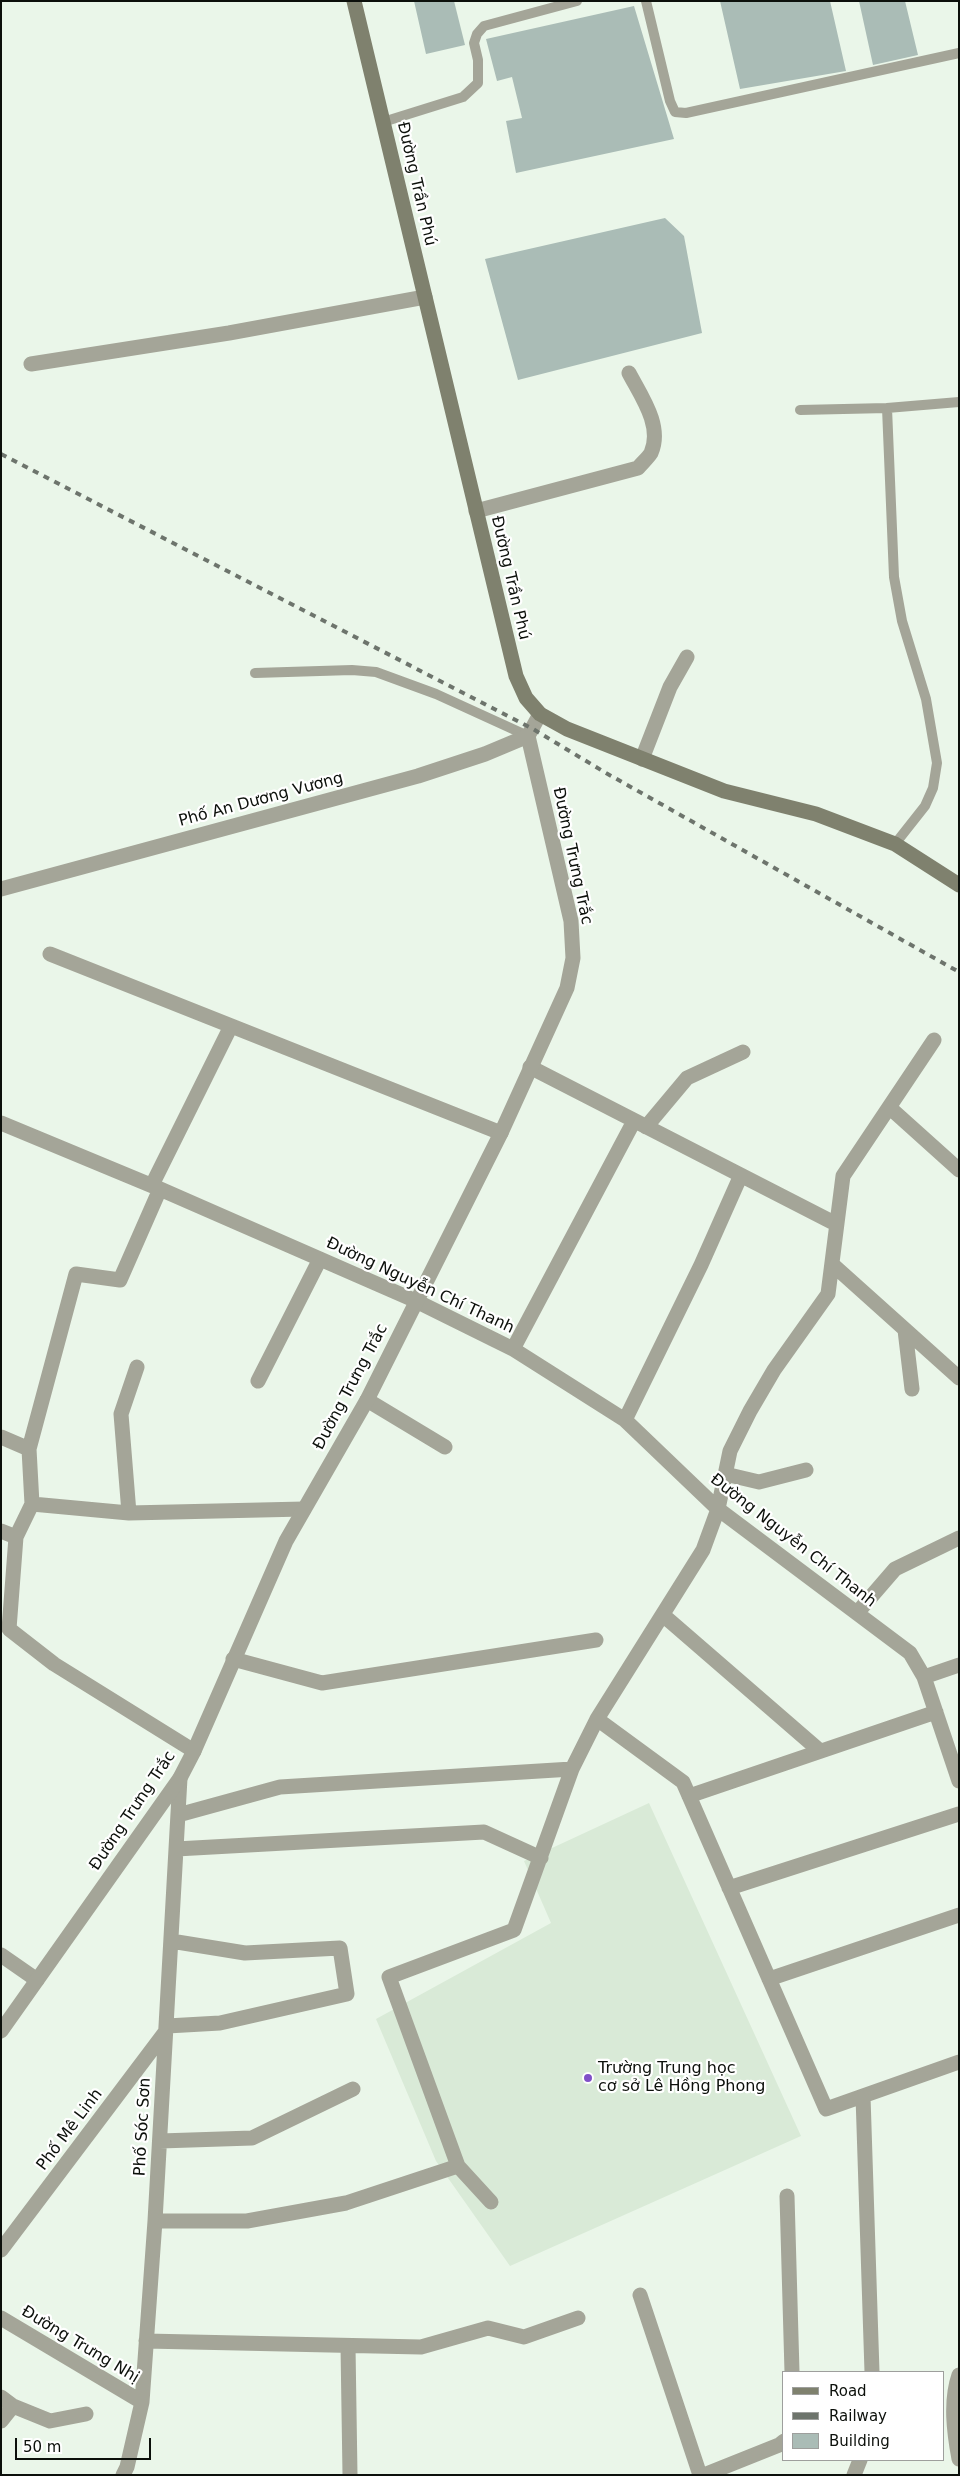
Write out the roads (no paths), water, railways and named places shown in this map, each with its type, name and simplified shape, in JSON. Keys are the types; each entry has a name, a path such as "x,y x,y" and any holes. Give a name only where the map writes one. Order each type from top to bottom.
{"main road":[{"name":"Đường Trần Phú","path":"354,1 516,676 526,698 540,714 567,728 724,792 816,814 895,844 959,885"}],"street":[{"path":"30,364 229,333 425,297"},
{"path":"476,511 638,468 650,453 655,432 648,410 629,373"},
{"path":"642,759 670,687 687,657"},
{"path":"528,736 540,714"},
{"name":"Phố An Dương Vương","path":"1,890 418,776 485,754 528,736"},
{"name":"Đường Trưng Trắc","path":"1,2031 180,1778 194,1751 286,1541 367,1400 501,1133 567,988 573,958 571,920 528,736"},
{"path":"50,954 501,1133"},
{"path":"194,1751 54,1664 9,1629 16,1537 32,1504 29,1449 76,1274 120,1280 156,1187 231,1026"},
{"path":"491,2202 458,2166 390,1976 514,1930 572,1769 597,1719 702,1550 718,1508 730,1451 769,1378 828,1294 843,1176 934,1040"},
{"path":"513,1349 640,1124 687,1078 743,1052"},
{"path":"530,1067 836,1224"},
{"path":"889,1107 959,1170"},
{"name":"Đường Nguyễn Chí Thanh","path":"1,1123 156,1187 416,1301 513,1349 625,1420 718,1508 910,1652 924,1677 959,1781"},
{"path":"625,1420 701,1265 741,1175"},
{"path":"258,1381 320,1259"},
{"path":"832,1264 957,1374"},
{"path":"905,1330 912,1389"},
{"path":"129,1514 121,1414 138,1367"},
{"path":"367,1400 445,1447"},
{"path":"1,1438 29,1449"},
{"path":"725,1474 759,1482 806,1470"},
{"path":"32,1504 129,1514 304,1509"},
{"path":"1,1531 16,1537"},
{"path":"857,1613 895,1569 959,1538"},
{"path":"663,1615 820,1752"},
{"path":"233,1659 322,1683 596,1640"},
{"path":"924,1677 959,1665"},
{"path":"689,1796 936,1712"},
{"path":"597,1719 682,1782 826,2109 959,2062"},
{"path":"178,1815 280,1787 572,1769"},
{"name":"Phố Sóc Sơn","path":"123,2475 127,2467 142,2402 160,2141 180,1778"},
{"path":"729,1888 959,1814"},
{"path":"176,1849 484,1832 541,1858"},
{"path":"769,1979 959,1915"},
{"path":"166,2028 220,2023 347,1994 340,1948 245,1953 171,1941"},
{"path":"1,1955 37,1980"},
{"name":"Phố Mê Linh","path":"1,2250 166,2028"},
{"path":"160,2141 252,2138 353,2089"},
{"path":"863,2096 872,2371"},
{"path":"155,2221 246,2221 346,2204 458,2166"},
{"path":"787,2196 792,2371"},
{"path":"640,2295 700,2475"},
{"name":"Đường Trưng Nhị","path":"1,2318 142,2402"},
{"path":"146,2341 421,2347 488,2328 524,2337 578,2318"},
{"path":"348,2346 350,2475"},
{"path":"959,2375 949,2431 959,2459"},
{"path":"1,2421 7,2402 50,2421 86,2414"},
{"path":"704,2475 782,2443"},
{"path":"854,2475 860,2461"}],"lane":[{"path":"383,122 463,98 478,83 478,60 474,43 477,34 484,26 576,1"},
{"path":"646,1 670,101 675,112 686,113 959,54"},
{"path":"800,410 887,408 959,402"},
{"path":"887,408 894,577 902,621 926,699 937,763 933,788 925,806 895,844"},
{"path":"255,673 352,670 376,672 436,694 528,736"}],"railway":[{"path":"1,454 533,729 606,773 959,972"}],"place":[{"name":"Trường Trung học cơ sở Lê Hồng Phong","path":"588,2078"}]}
